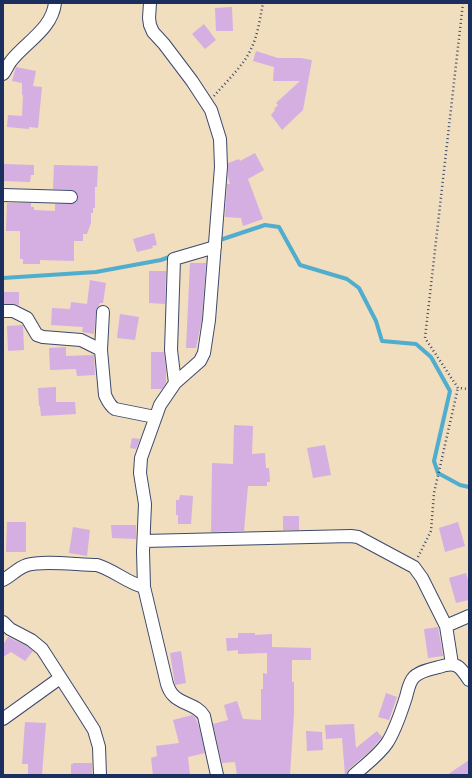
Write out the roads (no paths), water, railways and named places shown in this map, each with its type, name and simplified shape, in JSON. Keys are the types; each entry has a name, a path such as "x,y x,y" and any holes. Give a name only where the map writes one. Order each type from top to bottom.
{"street":[{"path":"3,74 11,60 45,26 54,10 55,3"},
{"path":"150,3 149,18 153,32 164,44 208,103 215,120 220,139 221,167 209,320 204,354 200,361 175,383 160,405 141,458 140,473 145,504 143,551 144,587 167,684 172,694 179,700 201,711 204,716 217,775"},
{"path":"3,195 71,197"},
{"path":"175,383 171,350 174,260 215,244"},
{"path":"3,311 13,311 27,318 37,335 43,337 81,340 101,350"},
{"path":"103,312 101,350 105,395 110,406 115,409 155,417"},
{"path":"144,541 358,537 414,567 422,578 446,626 452,664"},
{"path":"3,580 20,568 29,564 49,563 97,565 136,585 144,587"},
{"path":"446,626 469,616"},
{"path":"3,622 10,629 32,640 42,649 94,730 99,747 100,775"},
{"path":"354,775 387,743 414,676 444,665 452,664 459,667 469,680"},
{"path":"3,719 60,678"}],"waterway":[{"path":"217,241 265,225 279,227 300,265 347,279 359,288 376,321 382,341 416,344 431,357 450,391 434,461 438,473 460,485 469,487"},
{"path":"3,278 96,272 161,260 172,256"}]}
